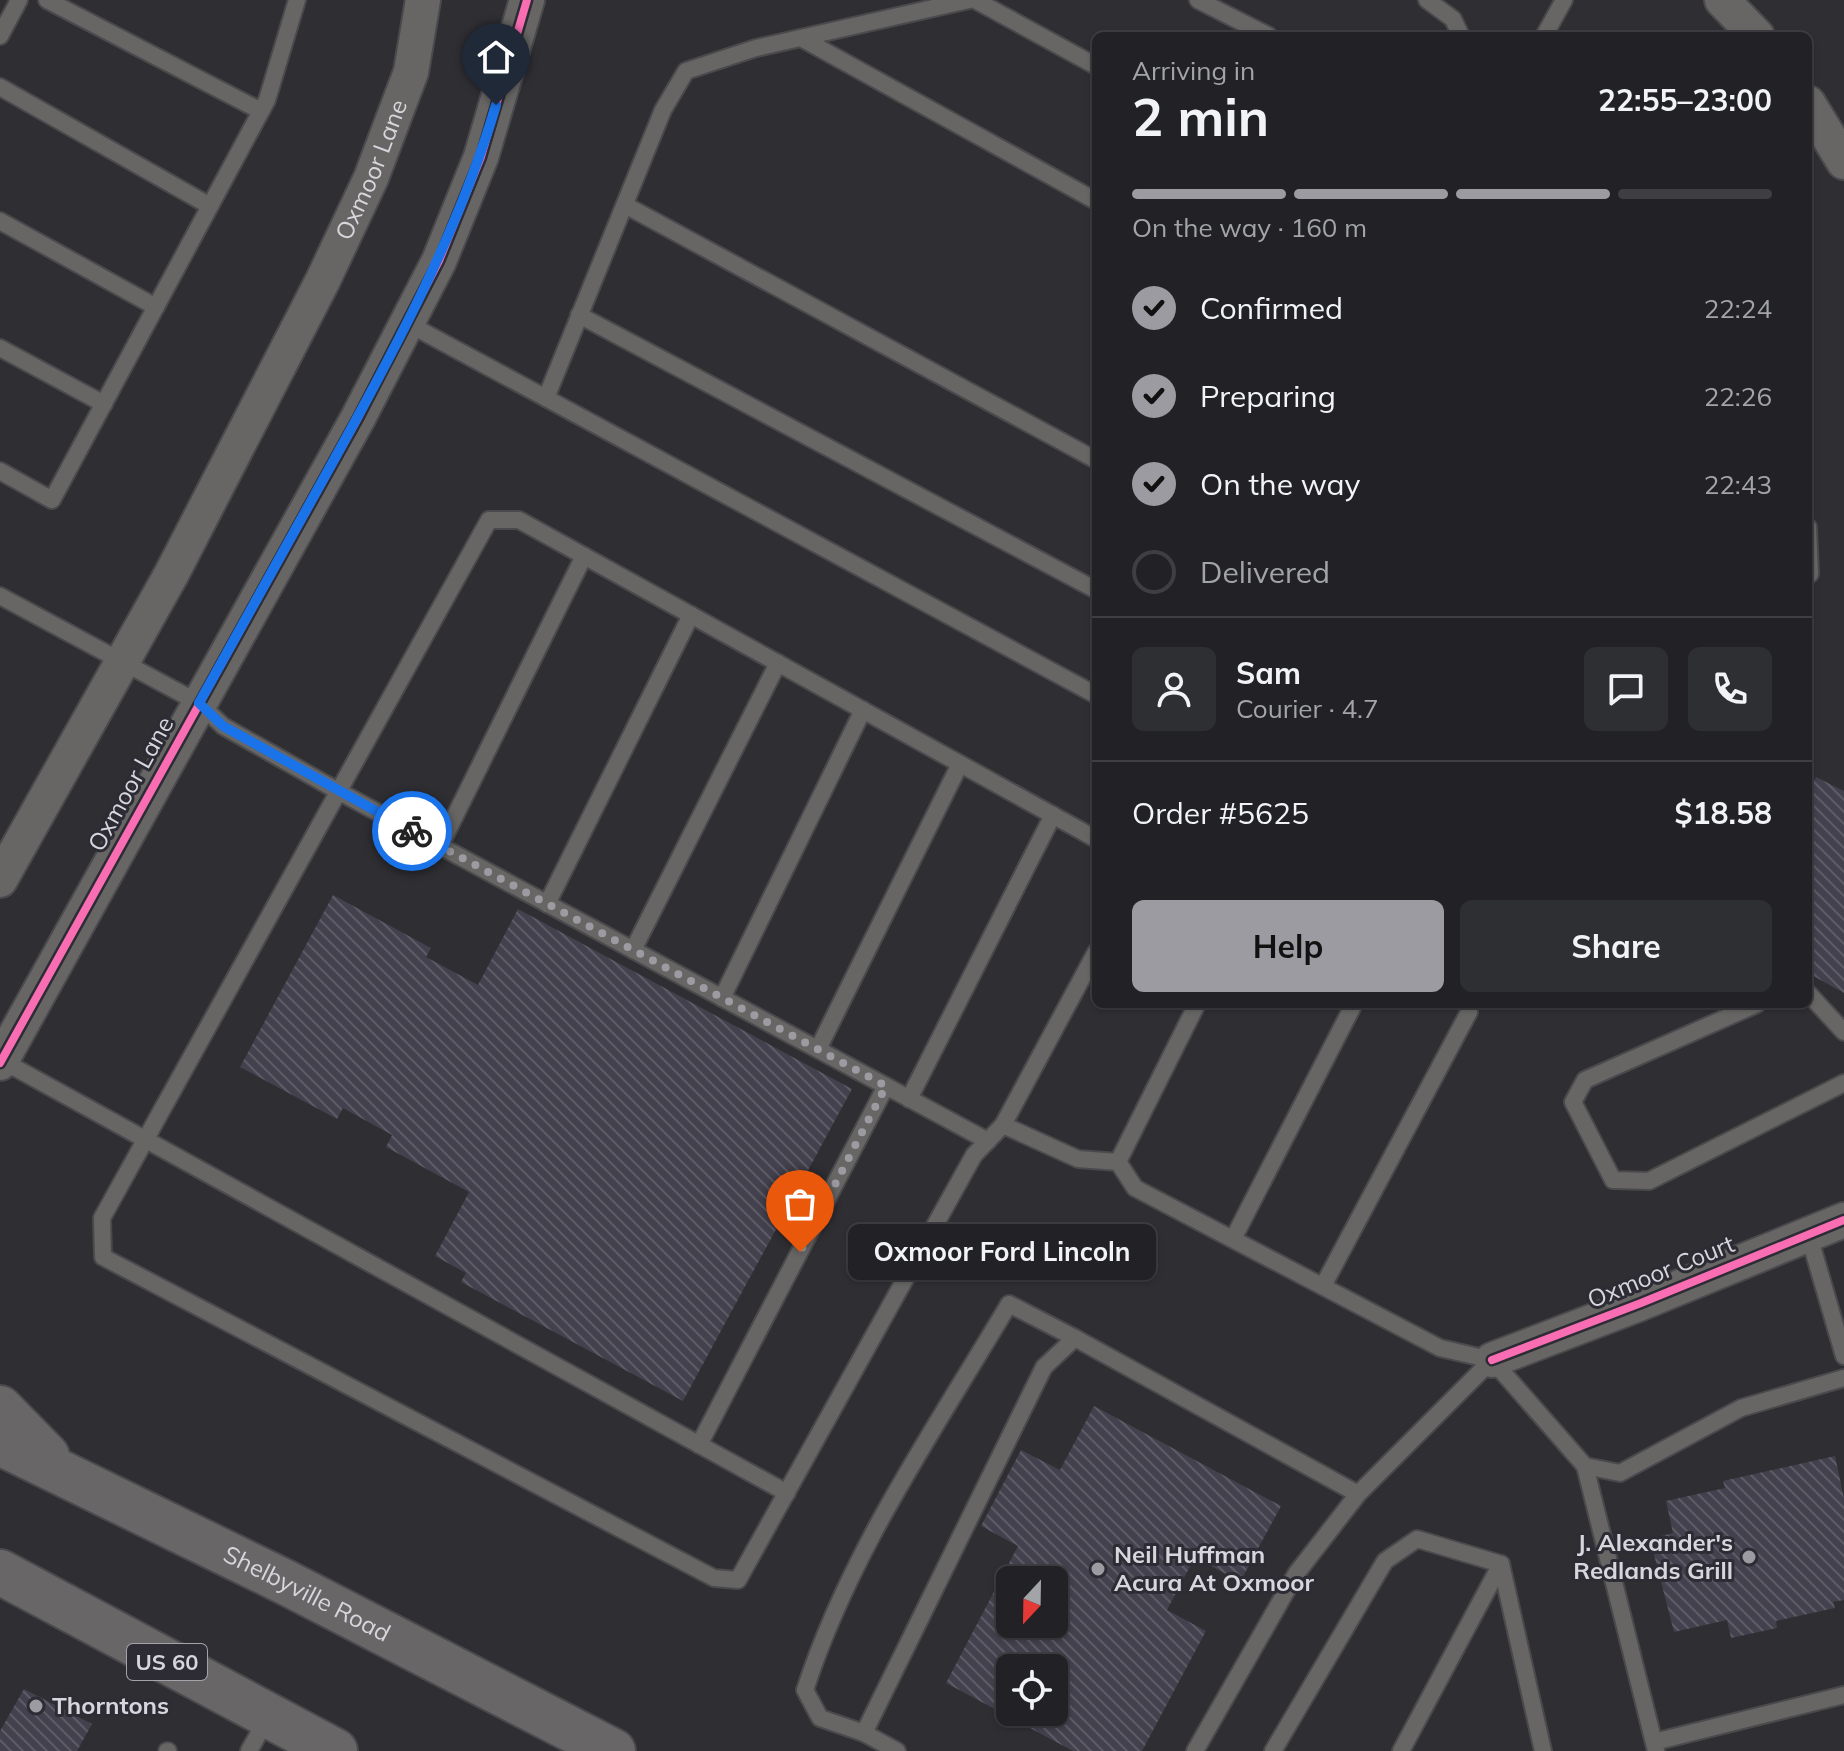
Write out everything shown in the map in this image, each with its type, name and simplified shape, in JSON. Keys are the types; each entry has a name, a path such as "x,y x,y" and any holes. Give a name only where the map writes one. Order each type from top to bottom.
{"main road":[{"path":"0,1408 65,1475"},
{"name":"Shelbyville Road","path":"0,1443 285,1582 613,1751"},
{"name":"US 60","path":"0,1572 259,1733 335,1751"}],"street":[{"name":"Oxmoor Lane","path":"0,880 172,573 323,280 371,178 411,72 423,0"},
{"name":"Oxmoor Lane","path":"1,1061 350,431 439,261 481,157 527,0"},
{"path":"1722,0 1753,32"},
{"path":"1812,110 1844,162"},
{"name":"Oxmoor Court","path":"1492,1360 1844,1220"}],"lane":[{"path":"0,36 19,0"},
{"path":"47,0 261,111"},
{"path":"0,471 52,500 267,100 297,0"},
{"path":"546,398 663,110 686,71 756,48 969,0"},
{"path":"975,0 1092,64"},
{"path":"1198,0 1261,32"},
{"path":"1427,0 1453,19 1459,32"},
{"path":"1546,32 1564,0"},
{"path":"801,38 1092,199"},
{"path":"0,87 210,206"},
{"path":"625,205 1092,458"},
{"path":"0,221 156,307"},
{"path":"579,315 1092,588"},
{"path":"407,323 1092,693"},
{"path":"0,348 104,404"},
{"path":"1092,837 519,520 489,520 102,1218 103,1257 714,1578 738,1580 974,1155 1003,1125 1092,959"},
{"path":"440,846 584,556"},
{"path":"0,596 199,703 223,726 338,791 988,1141"},
{"path":"547,904 691,615"},
{"path":"633,950 778,663"},
{"path":"722,998 863,710"},
{"path":"818,1049 960,764"},
{"path":"909,1099 1053,815"},
{"path":"1812,997 1844,1032"},
{"path":"1118,1162 1195,1008"},
{"path":"1233,1239 1352,1008"},
{"path":"1748,1008 1585,1080 1573,1102 1613,1180 1649,1181 1844,1083"},
{"path":"1323,1286 1469,1012"},
{"path":"1,1061 787,1493"},
{"path":"699,1445 886,1086"},
{"path":"1003,1125 1078,1159 1118,1162"},
{"path":"1118,1162 1135,1188 1440,1348 1492,1360 1585,1466 1655,1747 1844,1695"},
{"path":"1809,1236 1844,1356"},
{"path":"897,1751 864,1733 820,1718 805,1690 820,1645 857,1561 1009,1304 1358,1494"},
{"path":"864,1733 1044,1367 1075,1338"},
{"path":"1195,1751 1296,1574 1358,1494 1492,1360"},
{"path":"1585,1466 1620,1473 1741,1408 1844,1378"},
{"path":"1273,1751 1385,1561 1417,1539 1501,1564"},
{"path":"1401,1751 1501,1564"},
{"path":"1501,1564 1543,1751"}],"building":[{"path":"1816,777 1844,791 1844,993 1812,975 1812,784"},
{"path":"333,895 431,948 426,957 478,985 518,909 852,1089 683,1401 461,1282 466,1273 435,1256 469,1192 386,1147 392,1135 343,1108 337,1119 240,1067"},
{"name":"Neil Huffman Acura At Oxmoor","path":"1094,1406 1281,1506 1240,1582 1195,1557 1167,1610 1206,1631 1142,1751 1073,1751 1026,1726 1068,1726 1068,1654 996,1654 996,1710 946,1683 996,1588 996,1638 1068,1638 1068,1566 1007,1566 1018,1546 981,1526 1021,1450 1060,1470"},
{"name":"J. Alexander's Redlands Grill","path":"1835,1456 1844,1498 1844,1600 1833,1602 1835,1608 1776,1621 1777,1628 1731,1638 1727,1620 1674,1632 1650,1539 1673,1533 1666,1501 1725,1488 1723,1481"},
{"name":"Thorntons","path":"24,1689 92,1724 77,1751 0,1751 0,1731"}],"cycle path":[{"path":"0,1063 358,418 439,261 481,157 527,0"},
{"path":"1492,1360 1844,1220"}],"way so far":[{"path":"412,831 886,1086 800,1252"}],"place":[{"name":"Oxmoor Ford Lincoln","path":"800,1252"},
{"name":"J. Alexander's Redlands Grill","path":"1749,1557"},
{"name":"Neil Huffman Acura At Oxmoor","path":"1098,1569"},
{"name":"Thorntons","path":"36,1706"}],"route":[{"path":"412,831 223,726 199,703 358,418 439,261 481,157 496,105"}]}
